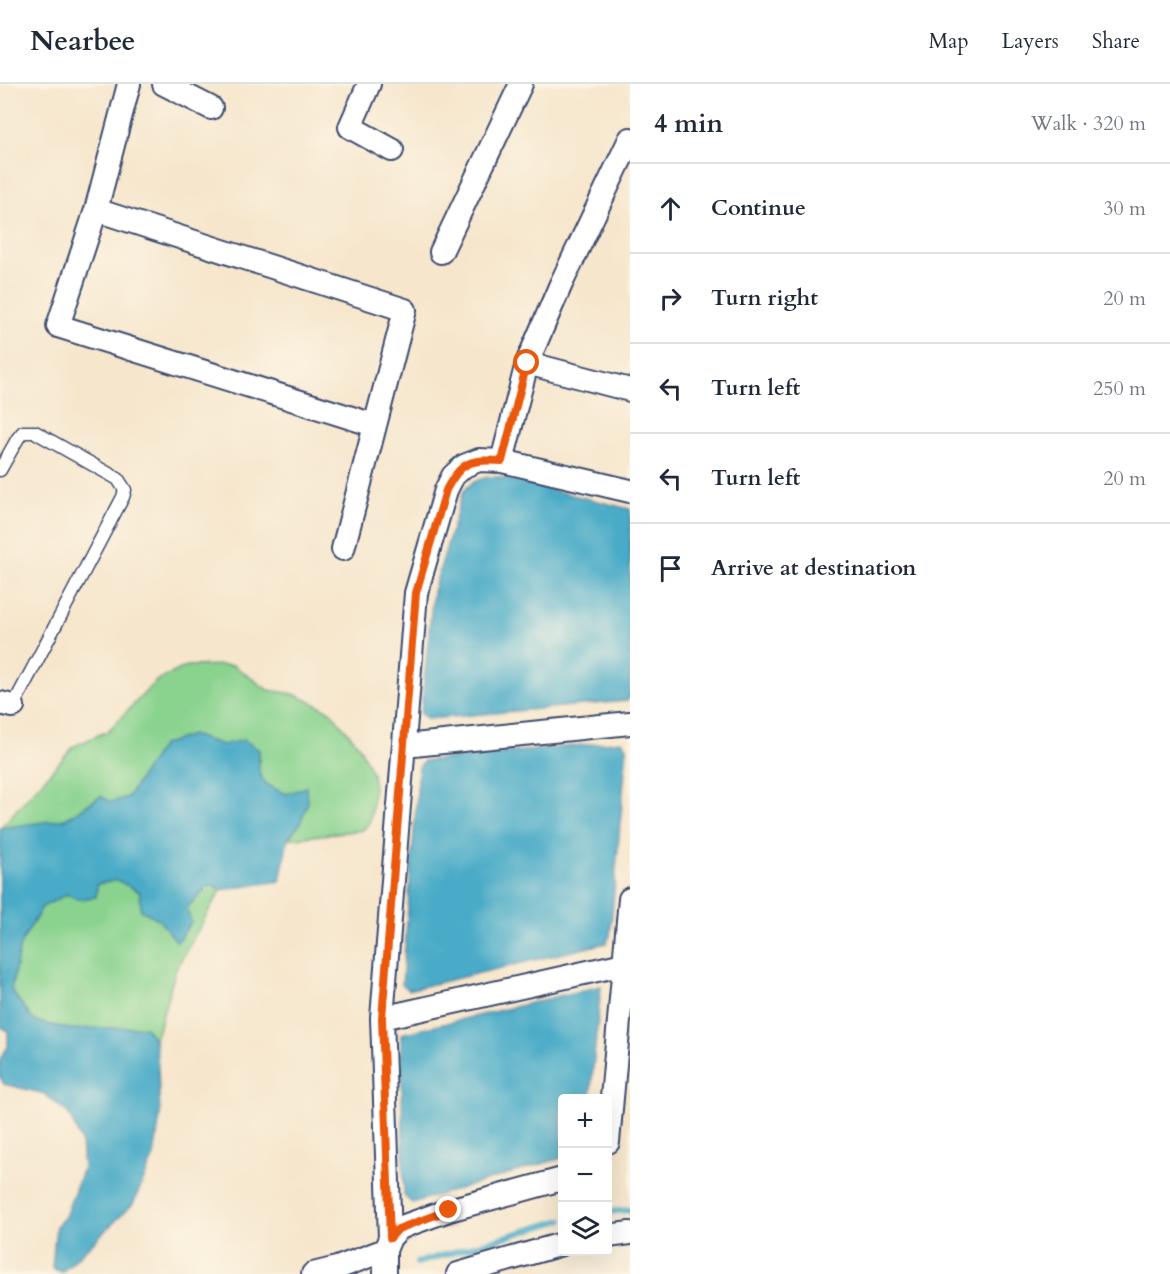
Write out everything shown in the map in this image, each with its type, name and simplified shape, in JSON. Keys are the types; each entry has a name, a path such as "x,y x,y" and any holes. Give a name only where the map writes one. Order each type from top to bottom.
{"street":[{"path":"129,84 96,210 58,326 374,425"},
{"path":"164,84 211,108"},
{"path":"369,84 350,128 392,150"},
{"path":"441,252 521,84"},
{"path":"502,461 527,363 561,284 630,139"},
{"path":"96,210 405,310 343,549"},
{"path":"527,363 630,390"},
{"path":"386,1256 382,1018 416,593 446,490 453,476 464,466 479,459 502,461 630,491"},
{"path":"404,746 630,723"},
{"path":"612,1098 630,899"},
{"path":"382,1018 624,964"},
{"path":"386,1256 398,1229 449,1210 558,1180"},
{"path":"612,1235 630,1233"},
{"path":"458,1274 558,1245"},
{"path":"313,1274 386,1256"}],"lane":[{"path":"0,470 23,432 35,432 118,479 124,490 123,497 6,704"}],"green space":[{"path":"233,665 268,690 294,694 330,711 359,746 372,773 374,787 370,821 363,830 288,839 300,824 286,794 267,785 258,774 259,750 222,745 192,735 140,778 128,797 110,803 101,796 66,819 15,828 1,827 74,746 108,731 156,681 187,666"},
{"path":"117,880 140,892 141,910 158,919 187,907 211,884 221,890 176,969 155,1040 145,1027 70,1029 34,1021 11,990 20,945 42,907 67,894 78,899 96,897 97,884"}],"water":[{"path":"488,477 499,477 630,509 630,697 627,701 428,719 421,714 433,592 463,492 474,482"},
{"path":"192,735 222,745 244,740 259,750 260,774 265,782 286,794 306,787 308,802 300,824 288,839 280,881 221,890 211,884 187,907 191,922 177,942 158,919 141,910 140,892 117,880 97,884 96,897 78,899 67,894 42,907 20,945 11,990 34,1021 70,1029 145,1027 155,1040 160,1116 154,1156 133,1204 62,1272 52,1268 56,1226 65,1217 83,1168 81,1141 69,1114 45,1094 4,1084 0,1077 0,1059 8,1047 8,1031 0,1026 0,828 66,819 101,796 110,802 128,797 162,745"},
{"path":"622,741 627,747 610,936 606,943 408,990 402,985 419,767 424,761"},
{"path":"601,986 590,1094 558,1094 558,1159 412,1203 404,1196 401,1034"}],"waterway":[{"path":"612,1212 630,1210"},
{"path":"417,1263 558,1221"}],"route":[{"path":"449,1210 398,1229 390,1238 382,1018 416,593 446,490 453,476 464,466 479,459 502,461 527,363"}]}
